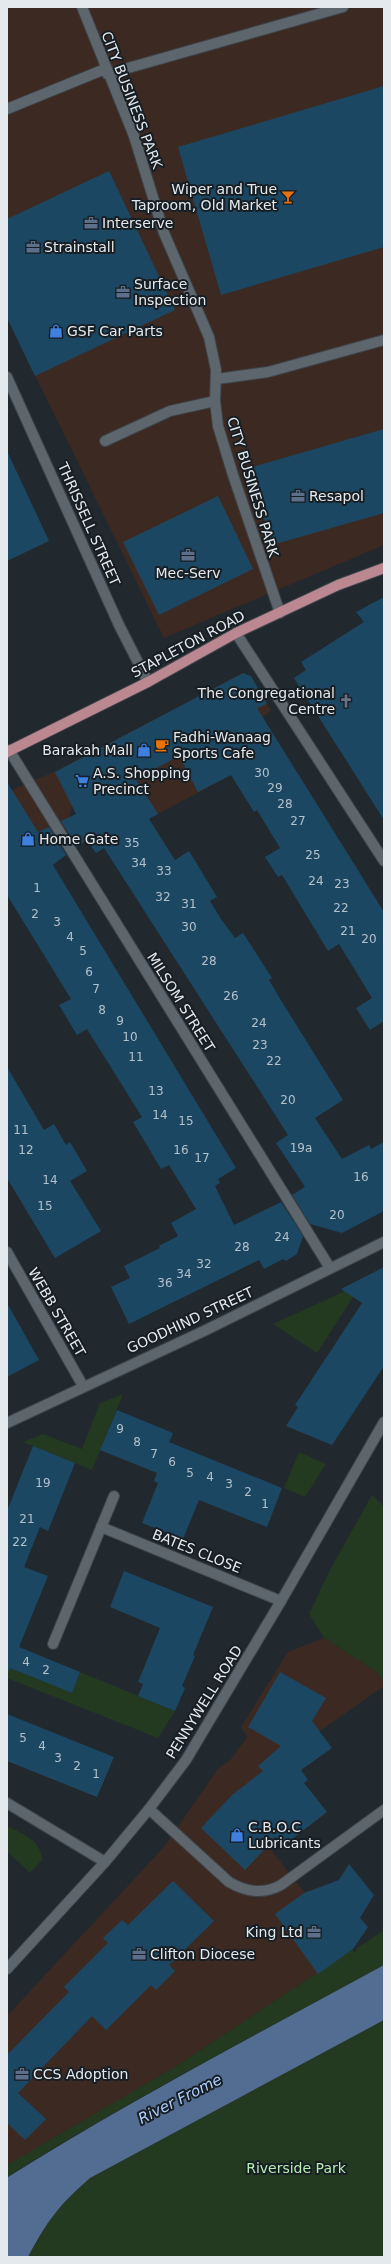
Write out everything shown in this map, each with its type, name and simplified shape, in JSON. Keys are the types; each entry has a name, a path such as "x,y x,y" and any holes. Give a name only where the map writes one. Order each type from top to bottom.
{"main road":[{"name":"STAPLETON ROAD","path":"8,751 148,682 236,633 338,585 384,568"}],"street":[{"name":"CITY BUSINESS PARK","path":"82,7 106,71 134,136 164,233 209,337 214,355 217,379 215,401 218,426 229,463 280,612"},
{"path":"7,109 106,71 343,7"},
{"path":"217,379 268,372 384,340"},
{"name":"THRISSELL STREET","path":"7,377 116,618 148,682"},
{"path":"104,441 170,411 215,401"},
{"path":"236,633 384,861"},
{"name":"MILSOM STREET","path":"8,751 330,1268"},
{"name":"GOODHIND STREET","path":"7,1423 206,1330 384,1242"},
{"name":"WEBB STREET","path":"7,1252 84,1386"},
{"name":"PENNYWELL ROAD","path":"7,1969 105,1862 149,1809 186,1760 380,1435 384,1422"},
{"path":"53,1644 114,1496"},
{"name":"BATES CLOSE","path":"101,1527 281,1601"},
{"path":"7,1803 105,1862"},
{"path":"149,1809 229,1882 255,1892 272,1890 281,1885 384,1810"}],"shaded area":[{"path":"7,7 384,7 384,545 164,638 7,318"},
{"path":"243,673 271,710 262,718 233,774 158,814 72,805 57,862 7,792 58,770"},
{"path":"324,1638 377,1672 384,1682 384,1686 297,1747 292,1758 323,1736 332,1748 301,1770 304,1783 327,1812 283,1846 268,1828 253,1823 272,1841 268,1846 305,1893 309,1890 352,1950 175,2067 7,2165 7,2016 163,1848 218,1769 231,1759 247,1737 241,1727 288,1652"}],"green space":[{"path":"345,1291 353,1297 317,1353 273,1324"},
{"path":"123,1394 92,1470 23,1442 43,1434 82,1449 100,1403"},
{"path":"299,1452 326,1464 305,1497 284,1488"},
{"path":"372,1495 384,1507 384,1682 377,1672 324,1638 309,1614 331,1568"},
{"path":"7,1636 16,1647 25,1650 17,1671 72,1693 80,1672 175,1711 158,1738 7,1678"},
{"path":"7,1826 30,1838 35,1842 41,1853 42,1860 30,1873 7,1851"},
{"path":"384,1930 384,1965 147,2094 7,2177 7,2165 175,2067 352,1950 356,1953 356,1949"},
{"name":"Riverside Park","path":"384,2020 384,2257 28,2257 41,2233 54,2214 90,2178"}],"water":[{"name":"River Frome","path":"384,1965 384,2020 90,2178 54,2214 41,2233 28,2257 7,2257 8,2177 147,2094"}],"building":[{"name":"Wiper and True Taproom, Old Market","path":"384,86 384,247 221,295 178,147"},
{"path":"109,171 175,310 35,376 7,318 7,219"},
{"name":"Resapol","path":"384,429 384,513 272,545 249,468"},
{"path":"7,451 49,541 7,561"},
{"name":"Mec-Serv","path":"218,496 253,569 159,615 123,542"},
{"path":"384,597 384,820 294,678 306,670 301,662 364,622 356,612"},
{"path":"243,673 251,676 267,704 257,708 384,912 384,1021 370,1030 356,1008 372,998 339,944 328,951 282,875 278,877 265,857 280,848 257,810 254,812 231,775 198,792 179,756 136,779 158,814 149,819 175,860 189,851 217,897 210,901 221,919 235,938 243,933 272,978 269,980 279,997 343,1100 315,1118 342,1159 369,1145 371,1149 384,1142 384,1211 342,1233 310,1224 292,1195 305,1187 276,1143 288,1135 104,848 96,853 87,840 77,847 61,821 76,814 55,772"},
{"path":"7,782 38,832 49,827 66,855 53,865 236,1168 218,1179 220,1183 215,1186 234,1225 281,1202 303,1236 297,1254 286,1261 283,1259 264,1269 259,1260 129,1324 111,1287 130,1278 124,1266 160,1248 159,1246 178,1236 171,1223 196,1209 169,1165 161,1169 133,1122 142,1117 87,1029 77,1035 59,1005 71,999 7,895"},
{"path":"7,1067 44,1130 54,1124 66,1145 70,1142 87,1171 70,1181 101,1231 55,1258 7,1178"},
{"path":"384,1267 384,1366 332,1445 286,1426 298,1407 295,1405 362,1303 341,1289"},
{"path":"7,1303 39,1360 7,1377"},
{"path":"117,1410 173,1433 169,1442 282,1488 267,1527 199,1500 183,1539 142,1523 158,1483 154,1481 157,1473 100,1450"},
{"path":"33,1446 75,1463 48,1531 40,1527 24,1567 48,1576 19,1647 80,1672 72,1693 10,1668 7,1674 7,1511"},
{"path":"124,1571 213,1607 193,1655 195,1656 182,1686 185,1688 175,1711 138,1696 143,1684 138,1682 160,1628 110,1607"},
{"path":"280,1672 326,1698 312,1721 332,1748 301,1770 308,1780 304,1783 327,1812 283,1846 276,1837 245,1870 201,1828 232,1795 263,1771 258,1766 281,1746 248,1727"},
{"path":"7,1714 114,1757 97,1797 7,1761"},
{"path":"349,1864 374,1895 360,1918 368,1927 353,1949 318,1974 275,1914 304,1893 339,1880"},
{"name":"Clifton Diocese","path":"173,1881 214,1921 169,1965 175,1971 156,1990 151,1985 106,2030 92,2016 18,2093 46,2119 25,2140 7,2123 7,2055 69,1992 64,1987 108,1943 103,1938 122,1920 128,1925"}],"place":[{"name":"Wiper and True Taproom, Old Market","path":"288,197"},
{"name":"Interserve","path":"91,223"},
{"name":"Strainstall","path":"33,247"},
{"name":"Surface Inspection","path":"123,292"},
{"name":"GSF Car Parts","path":"56,331"},
{"name":"Resapol","path":"298,496"},
{"name":"Mec-Serv","path":"188,555"},
{"name":"The Congregational Centre","path":"346,701"},
{"name":"Fadhi-Wanaag Sports Cafe","path":"162,745"},
{"name":"Barakah Mall","path":"144,750"},
{"name":"A.S. Shopping Precinct","path":"82,781"},
{"name":"Home Gate","path":"28,839"},
{"name":"C.B.O.C Lubricants","path":"237,1835"},
{"name":"King Ltd","path":"314,1932"},
{"name":"Clifton Diocese","path":"139,1954"},
{"name":"CCS Adoption","path":"22,2074"}]}
